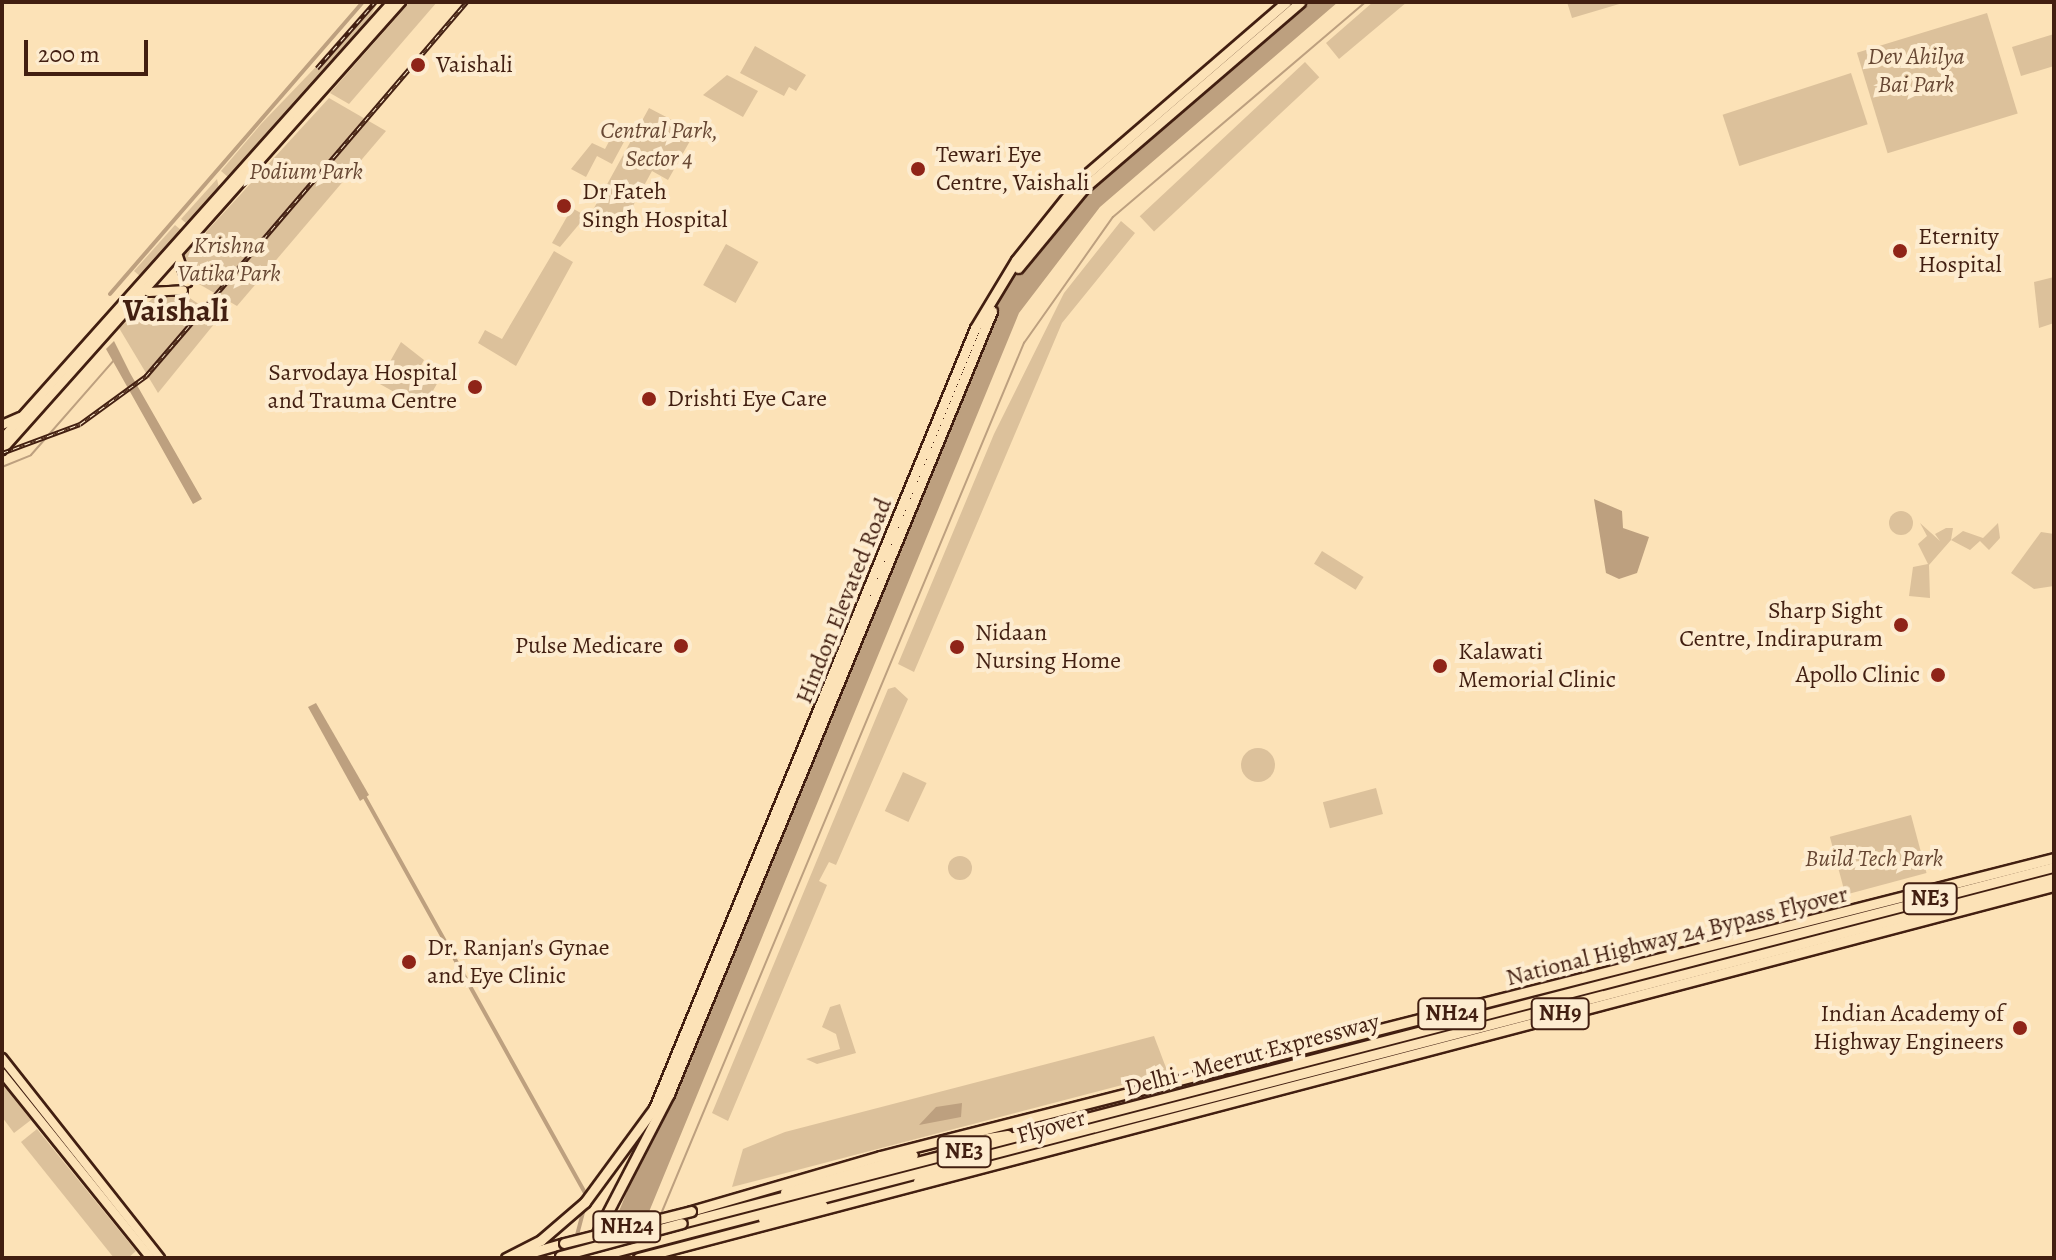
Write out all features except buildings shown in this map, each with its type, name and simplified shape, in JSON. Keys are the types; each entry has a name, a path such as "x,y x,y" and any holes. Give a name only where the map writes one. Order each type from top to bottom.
{"highway":[{"name":"Hindon Elevated Road","path":"506,1258 531,1246 611,1173 662,1091 975,328 1016,260 1080,180 1286,2"},
{"name":"Hindon Elevated Road","path":"584,1258 683,1063 1002,295 1084,188 1300,2"},
{"name":"National Highway 24 Bypass Flyover","path":"1245,1078 1650,964 2054,858"},
{"name":"Delhi - Meerut Expressway","path":"556,1257 1057,1122 1245,1078 1259,1079 1793,941 2054,867"},
{"name":"Delhi - Meerut Expressway","path":"1808,937 2054,878"},
{"name":"Flyover","path":"885,1192 988,1167 1065,1142 2054,886"},
{"name":"Delhi - Meerut Expressway","path":"591,1258 1029,1144 1245,1078"},
{"path":"743,1207 874,1162 983,1131 1057,1122"},
{"path":"874,1162 1057,1122"},
{"path":"638,1258 885,1192 1029,1144"},
{"name":"NH24","path":"512,1258 874,1162"},
{"path":"721,1225 885,1192"}],"main road":[{"path":"4,444 22,416 392,2"},
{"path":"4,444 145,294 401,2"},
{"path":"145,294 185,286 178,256"},
{"path":"2,425 22,416"},
{"path":"2,1058 160,1258"},
{"path":"2,1073 151,1258"}],"green space":[{"path":"378,2 370,17 228,177 221,171 261,124"},
{"path":"410,2 437,2 349,104 330,93"},
{"path":"1373,2 1407,2 1339,59 1326,43"},
{"path":"1567,2 1626,2 1572,18"},
{"name":"Dev Ahilya Bai Park","path":"1987,13 2018,113 1888,153 1857,53"},
{"path":"2054,34 2054,66 2021,76 2012,47"},
{"path":"755,46 806,75 796,91 789,87 784,96 740,73"},
{"path":"1305,62 1319,77 1154,231 1140,216"},
{"path":"1851,73 1868,124 1739,166 1723,115"},
{"path":"727,75 758,91 743,117 703,95"},
{"path":"329,98 386,131 237,306 192,280 184,256"},
{"name":"Central Park, Sector 4","path":"649,108 695,132 668,180 652,171 617,235 588,219"},
{"path":"613,134 625,140 612,164 597,156 586,177 571,169 592,143 605,149"},
{"path":"217,179 219,188 187,224 181,219"},
{"path":"572,208 586,216 560,247 552,243"},
{"path":"1121,221 1135,233 1062,323 914,672 898,664 994,434 1064,293"},
{"path":"175,225 181,230 141,277 134,271"},
{"path":"726,244 758,262 736,303 703,285"},
{"path":"554,251 573,262 516,366 478,343 485,330 502,339"},
{"path":"2054,277 2054,323 2039,328 2034,282"},
{"path":"161,291 184,294 219,318 158,393 119,328"},
{"path":"401,342 424,360 418,371 438,382 423,408 378,383"},
{"path":"1901,511 1909,515 1913,523 1909,531 1901,535 1893,531 1889,523 1893,515"},
{"path":"1920,523 1940,541 1935,534 1953,528 1951,540 1929,565 1930,598 1909,596 1913,567 1928,564 1918,544 1927,536"},
{"path":"1998,523 2000,538 1989,550 1980,541 1970,550 1951,540 1963,531 1983,538"},
{"path":"2041,532 2054,534 2054,586 2034,589 2011,573"},
{"path":"1322,551 1364,577 1356,590 1314,564"},
{"path":"895,687 908,699 836,865 829,862 819,881 827,885 728,1121 712,1113 888,689"},
{"path":"1258,748 1270,753 1275,765 1270,777 1258,782 1246,777 1241,765 1246,753"},
{"path":"903,772 927,783 908,822 885,811"},
{"path":"1376,788 1383,814 1330,828 1323,802"},
{"name":"Build Tech Park","path":"1911,815 1927,873 1845,895 1830,837"},
{"path":"960,856 971,863 972,868 965,879 960,880 949,873 948,868 955,857"},
{"path":"840,1004 856,1053 817,1064 806,1059 840,1049 836,1034 822,1027 830,1007"},
{"path":"1154,1036 1168,1073 732,1187 743,1149 785,1132"},
{"path":"2,1084 31,1120 14,1133 2,1117"},
{"path":"37,1129 136,1251 128,1258 114,1258 21,1142"}],"shaded area":[{"path":"1295,2 1338,2 1100,207 1019,313 630,1258 600,1258 968,353 1017,266 1073,194"},
{"path":"114,341 202,499 193,504 106,349"},
{"path":"1594,499 1622,511 1623,528 1649,537 1637,573 1619,579 1606,573"},
{"path":"316,703 369,795 360,801 308,707"},
{"path":"962,1103 961,1117 919,1125 936,1107"}],"waterway":[{"path":"110,294 363,2"},
{"path":"661,1214 1024,343 1113,217 1366,2"},
{"path":"2,467 31,455 115,359"},
{"path":"363,794 587,1197 571,1258"}],"railway":[{"path":"317,68 375,2"},
{"path":"2,453 80,424 146,376 467,2"}],"place":[{"name":"Vaishali","path":"418,65"},
{"name":"Tewari Eye Centre, Vaishali","path":"918,169"},
{"name":"Dr Fateh Singh Hospital","path":"564,206"},
{"name":"Eternity Hospital","path":"1900,251"},
{"name":"Sarvodaya Hospital and Trauma Centre","path":"475,387"},
{"name":"Drishti Eye Care","path":"649,399"},
{"name":"Sharp Sight Centre, Indirapuram","path":"1901,625"},
{"name":"Pulse Medicare","path":"681,646"},
{"name":"Nidaan Nursing Home","path":"957,647"},
{"name":"Kalawati Memorial Clinic","path":"1440,666"},
{"name":"Apollo Clinic","path":"1938,675"},
{"name":"Dr. Ranjan's Gynae and Eye Clinic","path":"409,962"},
{"name":"Indian Academy of Highway Engineers","path":"2020,1028"}],"district":[{"name":"Vaishali","path":"176,310"}],"park label":[{"name":"Podium Park","path":"306,172"},
{"name":"Krishna Vatika Park","path":"229,260"}]}
